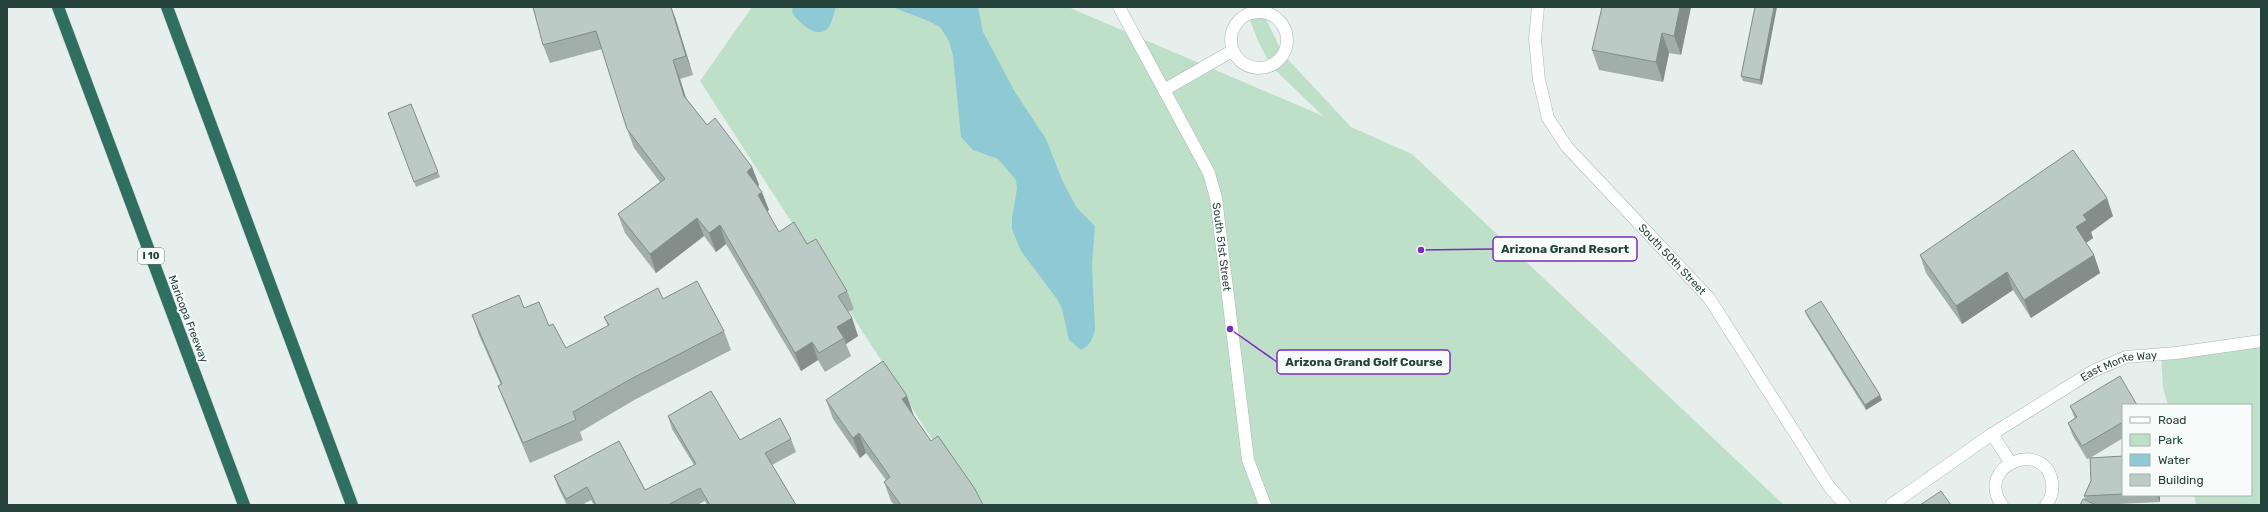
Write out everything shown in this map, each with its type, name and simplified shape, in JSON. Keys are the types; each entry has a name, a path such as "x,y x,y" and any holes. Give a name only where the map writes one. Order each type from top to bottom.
{"highway":[{"name":"Maricopa Freeway","path":"58,7 244,505"},
{"path":"167,7 352,505"}],"street":[{"name":"South 51st Street","path":"1119,7 1209,173 1216,198 1248,460 1265,505"},
{"name":"South 50th Street","path":"1538,7 1535,39 1539,80 1548,118 1567,147 1709,298 1828,485 1845,505"},
{"path":"1261,12 1270,14 1284,27 1287,36 1287,46 1283,54 1271,66 1253,68 1244,65 1232,51 1230,42 1232,30 1239,19 1246,14 1261,12"},
{"path":"1164,90 1232,51"},
{"name":"East Monte Way","path":"1891,505 1992,434 2093,371 2126,357 2176,353 2261,341"},
{"path":"1992,434 2010,462"},
{"path":"2002,505 1997,495 1997,481 2003,469 2010,462 2027,459 2042,464 2048,471 2053,486 2052,495 2046,505"}],"green space":[{"path":"752,7 1068,7 1323,116 1271,66 1258,41 1245,7 1260,7 1283,54 1351,127 1412,154 1784,505 975,505 700,81"},
{"path":"2261,341 2261,505 2196,505 2194,496 2252,496 2252,404 2168,404 2163,387 2161,355"}],"water":[{"path":"793,7 836,7 832,21 828,28 824,31 818,32 808,28 798,20 792,12"},
{"path":"892,7 978,7 983,32 1015,92 1046,139 1062,180 1077,208 1095,226 1092,265 1095,330 1090,342 1081,350 1069,340 1062,309 1057,299 1021,251 1012,229 1012,218 1017,189 1016,180 998,159 973,150 961,137 953,56 949,41 940,27"}],"building":[{"path":"533,7 671,7 686,56 673,60 684,96 707,125 715,118 752,167 747,172 762,192 758,195 779,232 794,222 807,244 816,239 847,291 838,296 852,318 837,327 844,338 819,353 812,342 795,353 720,225 709,233 697,218 650,254 618,214 665,179 627,129 596,31 543,45"},
{"path":"1602,7 1680,7 1674,36 1662,33 1656,62 1592,50"},
{"path":"1755,7 1774,7 1760,80 1741,76"},
{"path":"411,104 438,172 414,182 388,113"},
{"path":"2073,150 2107,198 2083,215 2087,220 2076,227 2094,255 2024,300 2007,272 1956,306 1920,255"},
{"path":"697,281 724,331 629,380 573,412 576,420 523,443 498,386 502,384 472,315 519,295 524,308 539,302 549,326 553,324 566,348 609,325 604,317 658,288 663,299"},
{"path":"1821,301 1880,395 1865,405 1805,311"},
{"path":"883,361 907,396 902,399 931,441 938,436 975,489 983,505 901,505 884,482 890,477 859,433 853,438 826,400"},
{"path":"2120,376 2136,404 2122,404 2122,423 2082,446 2068,423 2077,417 2070,406"},
{"path":"711,391 740,440 780,418 791,439 765,453 796,505 710,505 700,488 668,505 596,505 587,487 566,499 554,476 619,441 645,490 696,464 668,416"},
{"path":"2122,456 2122,494 2084,496 2091,481 2090,458"},
{"path":"1941,491 1951,505 1920,505"},
{"path":"2083,499 2096,505 2080,505"}],"place":[{"name":"Arizona Grand Resort","path":"1421,250"},
{"name":"Arizona Grand Golf Course","path":"1230,329"}]}
